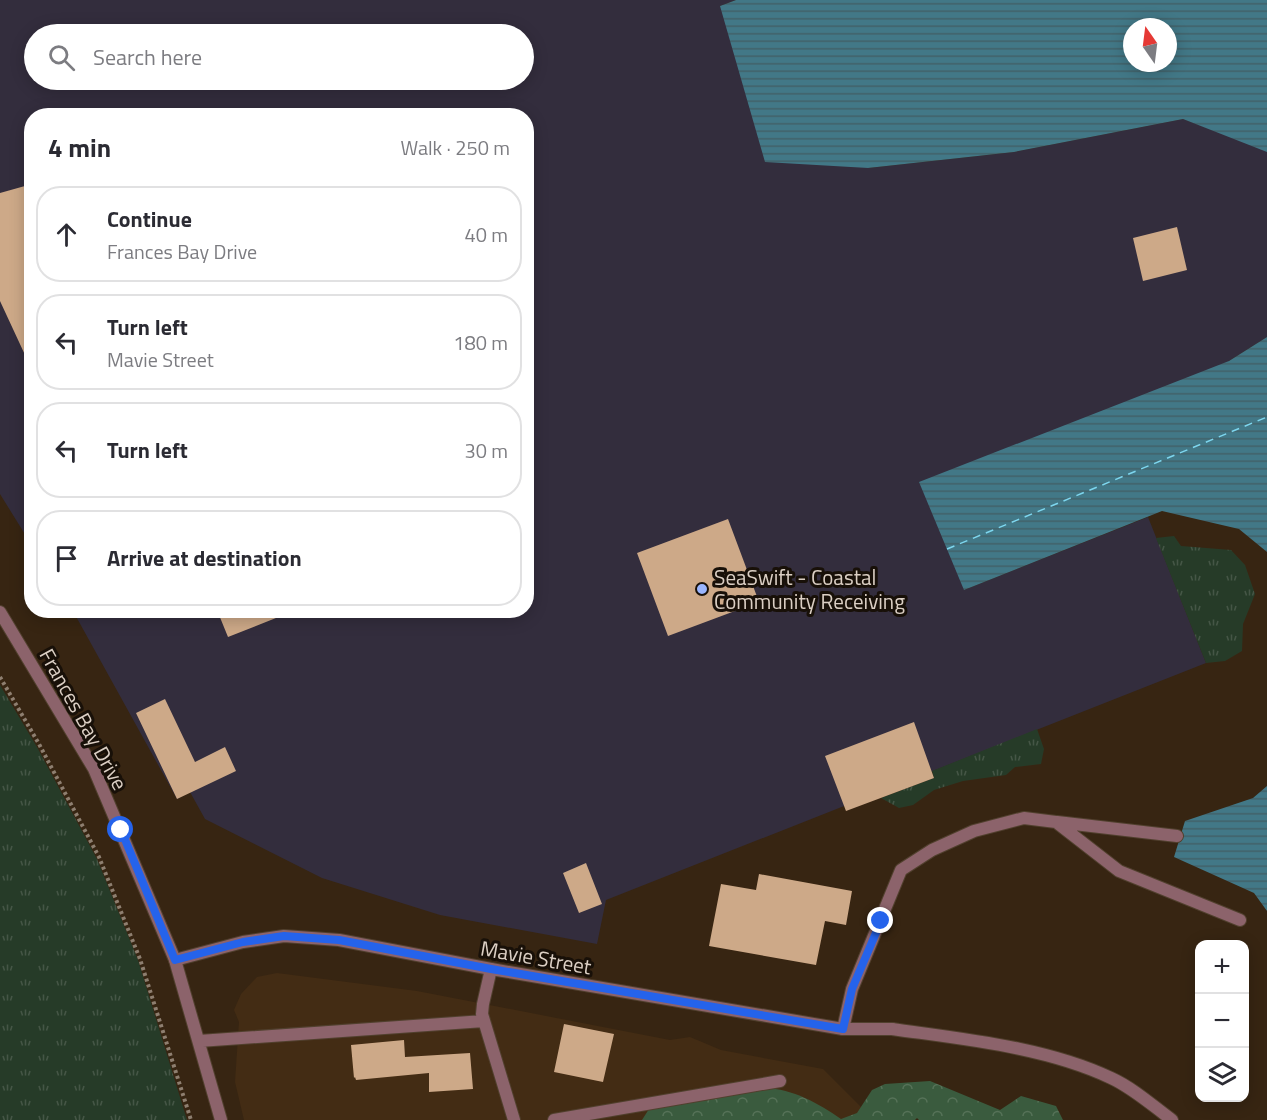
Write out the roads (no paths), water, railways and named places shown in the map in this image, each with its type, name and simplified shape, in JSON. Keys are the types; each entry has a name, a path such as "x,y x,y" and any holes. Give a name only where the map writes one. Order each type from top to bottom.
{"street":[{"name":"Frances Bay Drive","path":"0,612 94,769 175,960 221,1120"},
{"path":"843,1029 852,989 901,870 932,850 974,831 1024,818 1177,836"},
{"path":"1056,822 1119,871 1240,920"},
{"name":"Mavie Street","path":"175,960 243,942 284,936 339,940 491,969 843,1029 892,1029 990,1043 1064,1060 1112,1078 1172,1120"},
{"path":"491,969 483,1004 484,1021 514,1120"},
{"path":"200,1041 484,1021"},
{"path":"554,1120 780,1080"}],"water":[{"path":"736,0 1267,0 1267,152 1183,119 1014,152 868,168 765,162 720,6"},
{"path":"1267,337 1267,552 1239,529 1162,511 964,590 919,482 1229,361"},
{"path":"1267,786 1267,911 1254,893 1174,857 1185,821 1253,798"}],"place":[{"name":"SeaSwift - Coastal Community Receiving","path":"702,589"}]}
